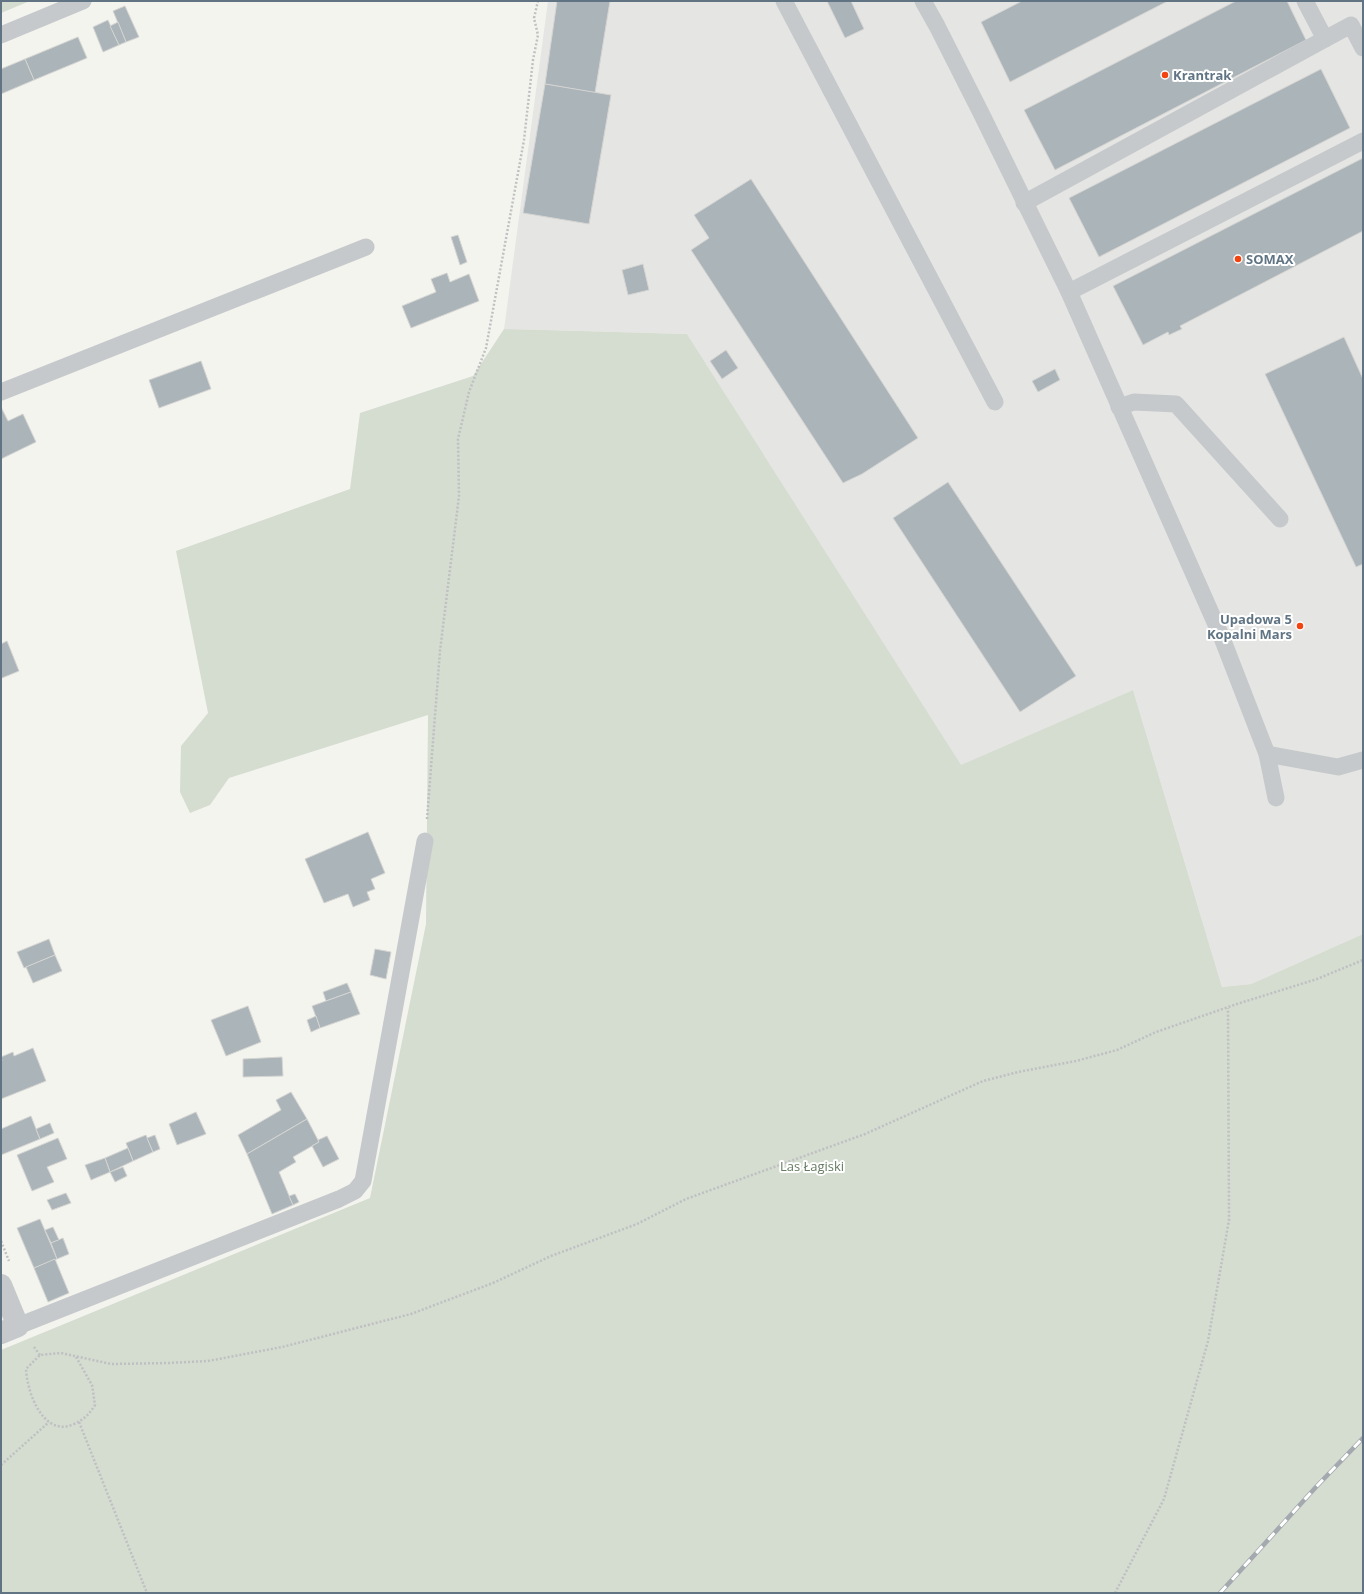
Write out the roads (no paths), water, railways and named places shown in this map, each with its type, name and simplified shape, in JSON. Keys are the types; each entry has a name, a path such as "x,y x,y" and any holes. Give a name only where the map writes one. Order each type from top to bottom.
{"street":[{"path":"1,1285 9,1329"}],"lane":[{"path":"1,34 83,1"},
{"path":"784,1 995,402"},
{"path":"923,1 937,26 1069,292 1222,638 1267,754 1276,798"},
{"path":"1305,1 1325,38"},
{"path":"1024,203 1351,25 1363,48"},
{"path":"1069,292 1363,140"},
{"path":"1,392 366,247"},
{"path":"1119,407 1134,402 1176,404 1280,519"},
{"path":"1267,754 1338,767 1363,760"},
{"path":"9,1329 339,1199 355,1191 363,1181 425,840"}],"railway":[{"path":"1220,1593 1316,1487 1363,1438"}],"place":[{"name":"Krantrak","path":"1165,75"},
{"name":"SOMAX","path":"1238,259"},
{"name":"Upadowa 5 Kopalni Mars","path":"1300,626"}],"park label":[{"name":"Las Łagiski","path":"812,1166"}]}
